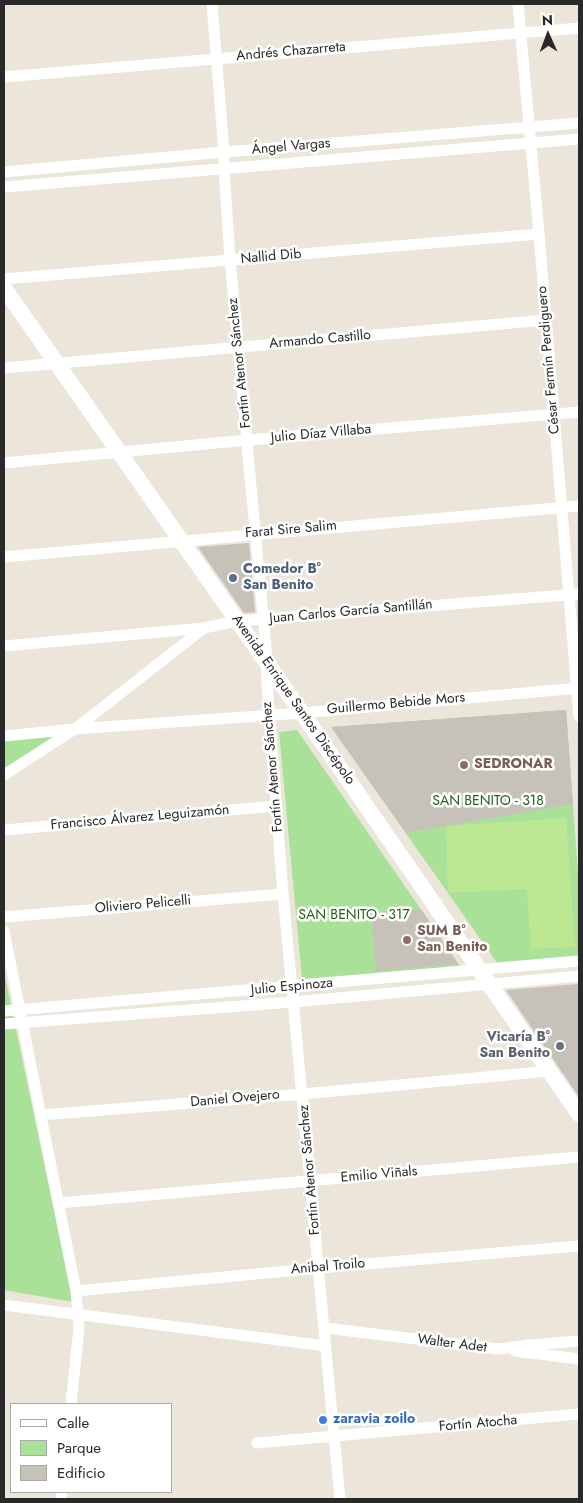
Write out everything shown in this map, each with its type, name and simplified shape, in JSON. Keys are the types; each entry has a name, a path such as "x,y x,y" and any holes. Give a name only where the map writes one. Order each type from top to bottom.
{"main road":[{"name":"Avenida Enrique Santos Discépolo","path":"4,288 486,977 579,1114"}],"street":[{"name":"Fortín Atenor Sánchez","path":"212,4 224,152 230,260 264,618 269,715 283,894 340,1499"},
{"name":"César Fermín Perdiguero","path":"518,4 562,507 574,594 579,716"},
{"name":"Andrés Chazarreta","path":"4,77 579,28"},
{"name":"Ángel Vargas","path":"4,172 579,123"},
{"name":"Ángel Vargas","path":"4,187 579,139"},
{"name":"Nallid Dib","path":"4,279 539,234"},
{"name":"Armando Castillo","path":"4,368 546,320"},
{"name":"Julio Díaz Villaba","path":"4,463 579,412"},
{"name":"Farat Sire Salim","path":"4,557 256,533 579,506"},
{"name":"Juan Carlos García Santillán","path":"4,646 204,628 264,618 574,594"},
{"path":"4,775 75,729 204,628"},
{"name":"Guillermo Bebide Mors","path":"4,736 75,729 302,713 578,688"},
{"name":"Francisco Álvarez Leguizamón","path":"4,830 276,806"},
{"name":"Oliviero Pelicelli","path":"4,917 283,894"},
{"path":"4,931 76,1290 79,1314 71,1403"},
{"name":"Julio Espinoza","path":"4,1024 294,1002 486,977 579,961"},
{"name":"Julio Espinoza","path":"4,1011 292,986 486,977 579,976"},
{"name":"Daniel Ovejero","path":"40,1115 303,1094 550,1071"},
{"name":"Emilio Viñals","path":"59,1203 579,1157"},
{"name":"Anibal Troilo","path":"76,1290 579,1246"},
{"path":"4,1305 326,1346"},
{"name":"Walter Adet","path":"325,1328 498,1349 579,1340"},
{"path":"498,1349 579,1359"},
{"name":"Fortín Atocha","path":"257,1443 579,1414"}],"green space":[{"name":"SAN BENITO - 318","path":"566,710 579,887 579,956 498,964 331,727"},
{"name":"SAN BENITO - 317","path":"297,730 460,966 302,979 279,732"},
{"path":"63,734 4,773 4,740"},
{"path":"566,818 575,947 531,949 527,889 448,893 446,826"},
{"path":"4,972 73,1302 4,1290"}],"building":[{"name":"Comedor B° San Benito","path":"249,543 255,612 244,613 198,547"},
{"name":"SEDRONAR","path":"566,710 573,804 406,833 331,727"},
{"name":"SUM B° San Benito","path":"421,909 458,964 376,971 371,913"},
{"name":"Vicaría B° San Benito","path":"579,984 579,1097 506,990"}],"place":[{"name":"Comedor B° San Benito","path":"233,578"},
{"name":"SEDRONAR","path":"464,765"},
{"name":"SUM B° San Benito","path":"407,940"},
{"name":"Vicaría B° San Benito","path":"560,1046"},
{"name":"zaravia zoilo","path":"323,1420"}]}
